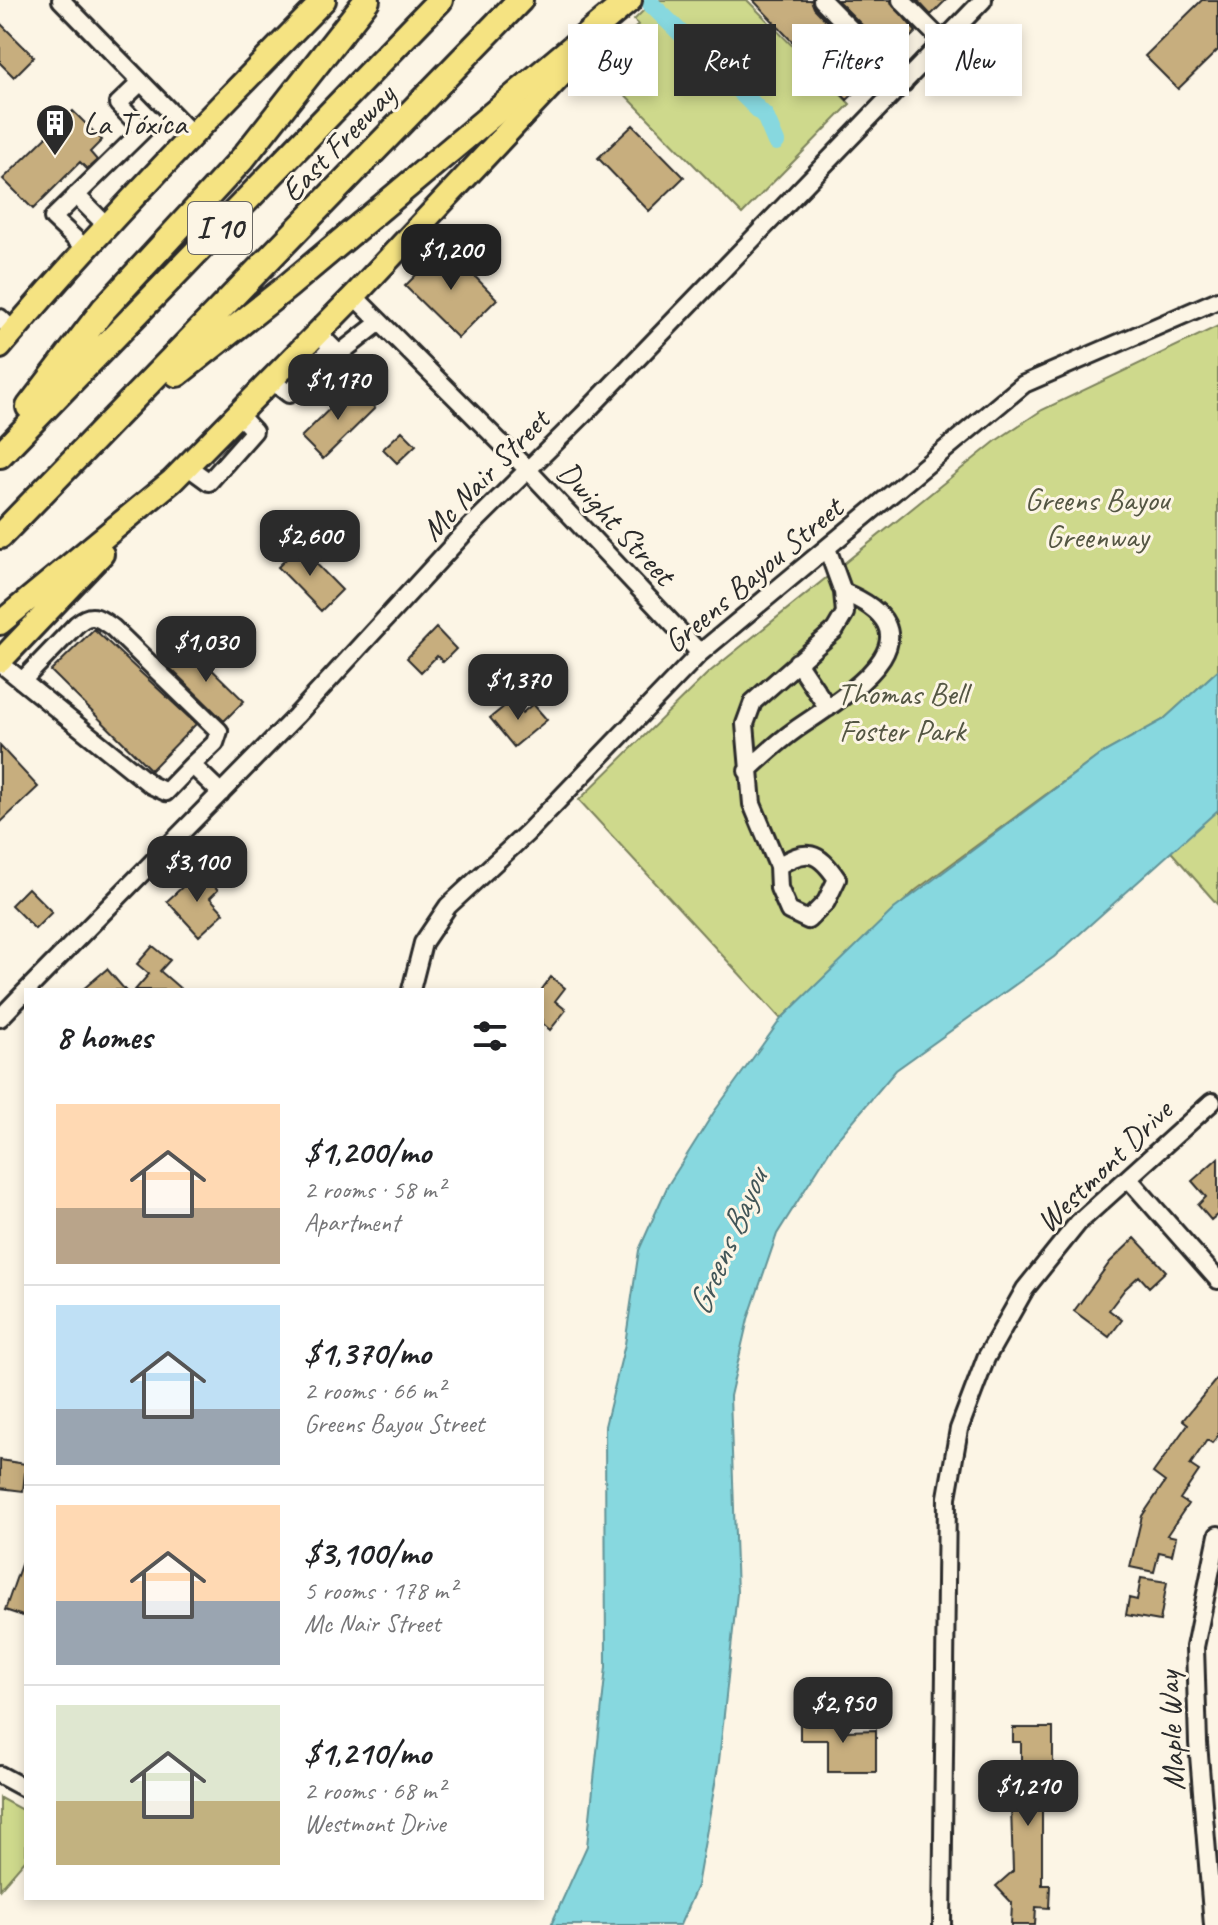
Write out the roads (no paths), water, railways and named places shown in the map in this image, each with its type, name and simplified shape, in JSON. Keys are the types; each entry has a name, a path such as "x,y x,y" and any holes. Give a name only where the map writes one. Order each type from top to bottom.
{"highway":[{"path":"0,445 103,310 243,158 367,0"},
{"name":"East Freeway","path":"0,455 440,0"},
{"name":"East Freeway","path":"0,536 520,0"},
{"path":"103,432 301,276 630,0"}],"main road":[{"path":"5,332 324,0"},
{"path":"0,662 271,380 325,340 354,296 630,0"},
{"path":"0,623 180,473"}],"street":[{"path":"61,0 192,134"},
{"path":"822,0 846,24"},
{"path":"901,0 925,24"},
{"name":"Mc Nair Street","path":"960,24 983,0"},
{"name":"Mc Nair Street","path":"909,78 925,61"},
{"path":"86,249 53,218 143,130 118,104 141,82"},
{"name":"Mc Nair Street","path":"28,988 221,793 527,469 891,96"},
{"path":"76,195 107,226"},
{"name":"Dwight Street","path":"354,296 527,469 700,653"},
{"name":"Greens Bayou Street","path":"412,988 423,943 448,906 527,833 700,653 1024,384 1218,300"},
{"path":"325,340 339,354 380,322"},
{"path":"778,866 752,804 745,724 753,702 835,630 845,613 843,592 827,548"},
{"path":"747,771 776,744 873,673 882,662 888,645 886,621 869,603 843,592"},
{"path":"0,662 22,681 108,753 159,790 166,792 215,743 219,731 113,628 95,616 86,616 77,624 22,681"},
{"path":"797,662 828,708"},
{"path":"192,765 221,793"},
{"name":"Mc Nair Street","path":"0,1018 24,992"},
{"name":"Westmont Drive","path":"942,1925 947,1497 959,1429 986,1358 1025,1289 1078,1223 1212,1102"},
{"path":"1128,1178 1218,1280"},
{"name":"Maple Way","path":"1213,1925 1198,1743 1195,1647 1208,1571 1218,1535"},
{"path":"0,1775 24,1788"}],"water":[{"name":"Greens Bayou","path":"1218,670 1218,810 1054,957 896,1070 835,1142 777,1234 748,1319 730,1396 737,1593 719,1761 697,1886 680,1925 551,1925 587,1846 606,1667 605,1426 625,1344 639,1250 668,1185 714,1112 781,1019 894,909 1101,754 1163,720"}],"waterway":[{"path":"651,4 765,116 776,142"}],"place":[{"name":"La Tóxíca","path":"55,157"}],"park label":[{"name":"Greens Bayou Greenway","path":"1097,518"},
{"name":"Thomas Bell Foster Park","path":"902,712"}]}
